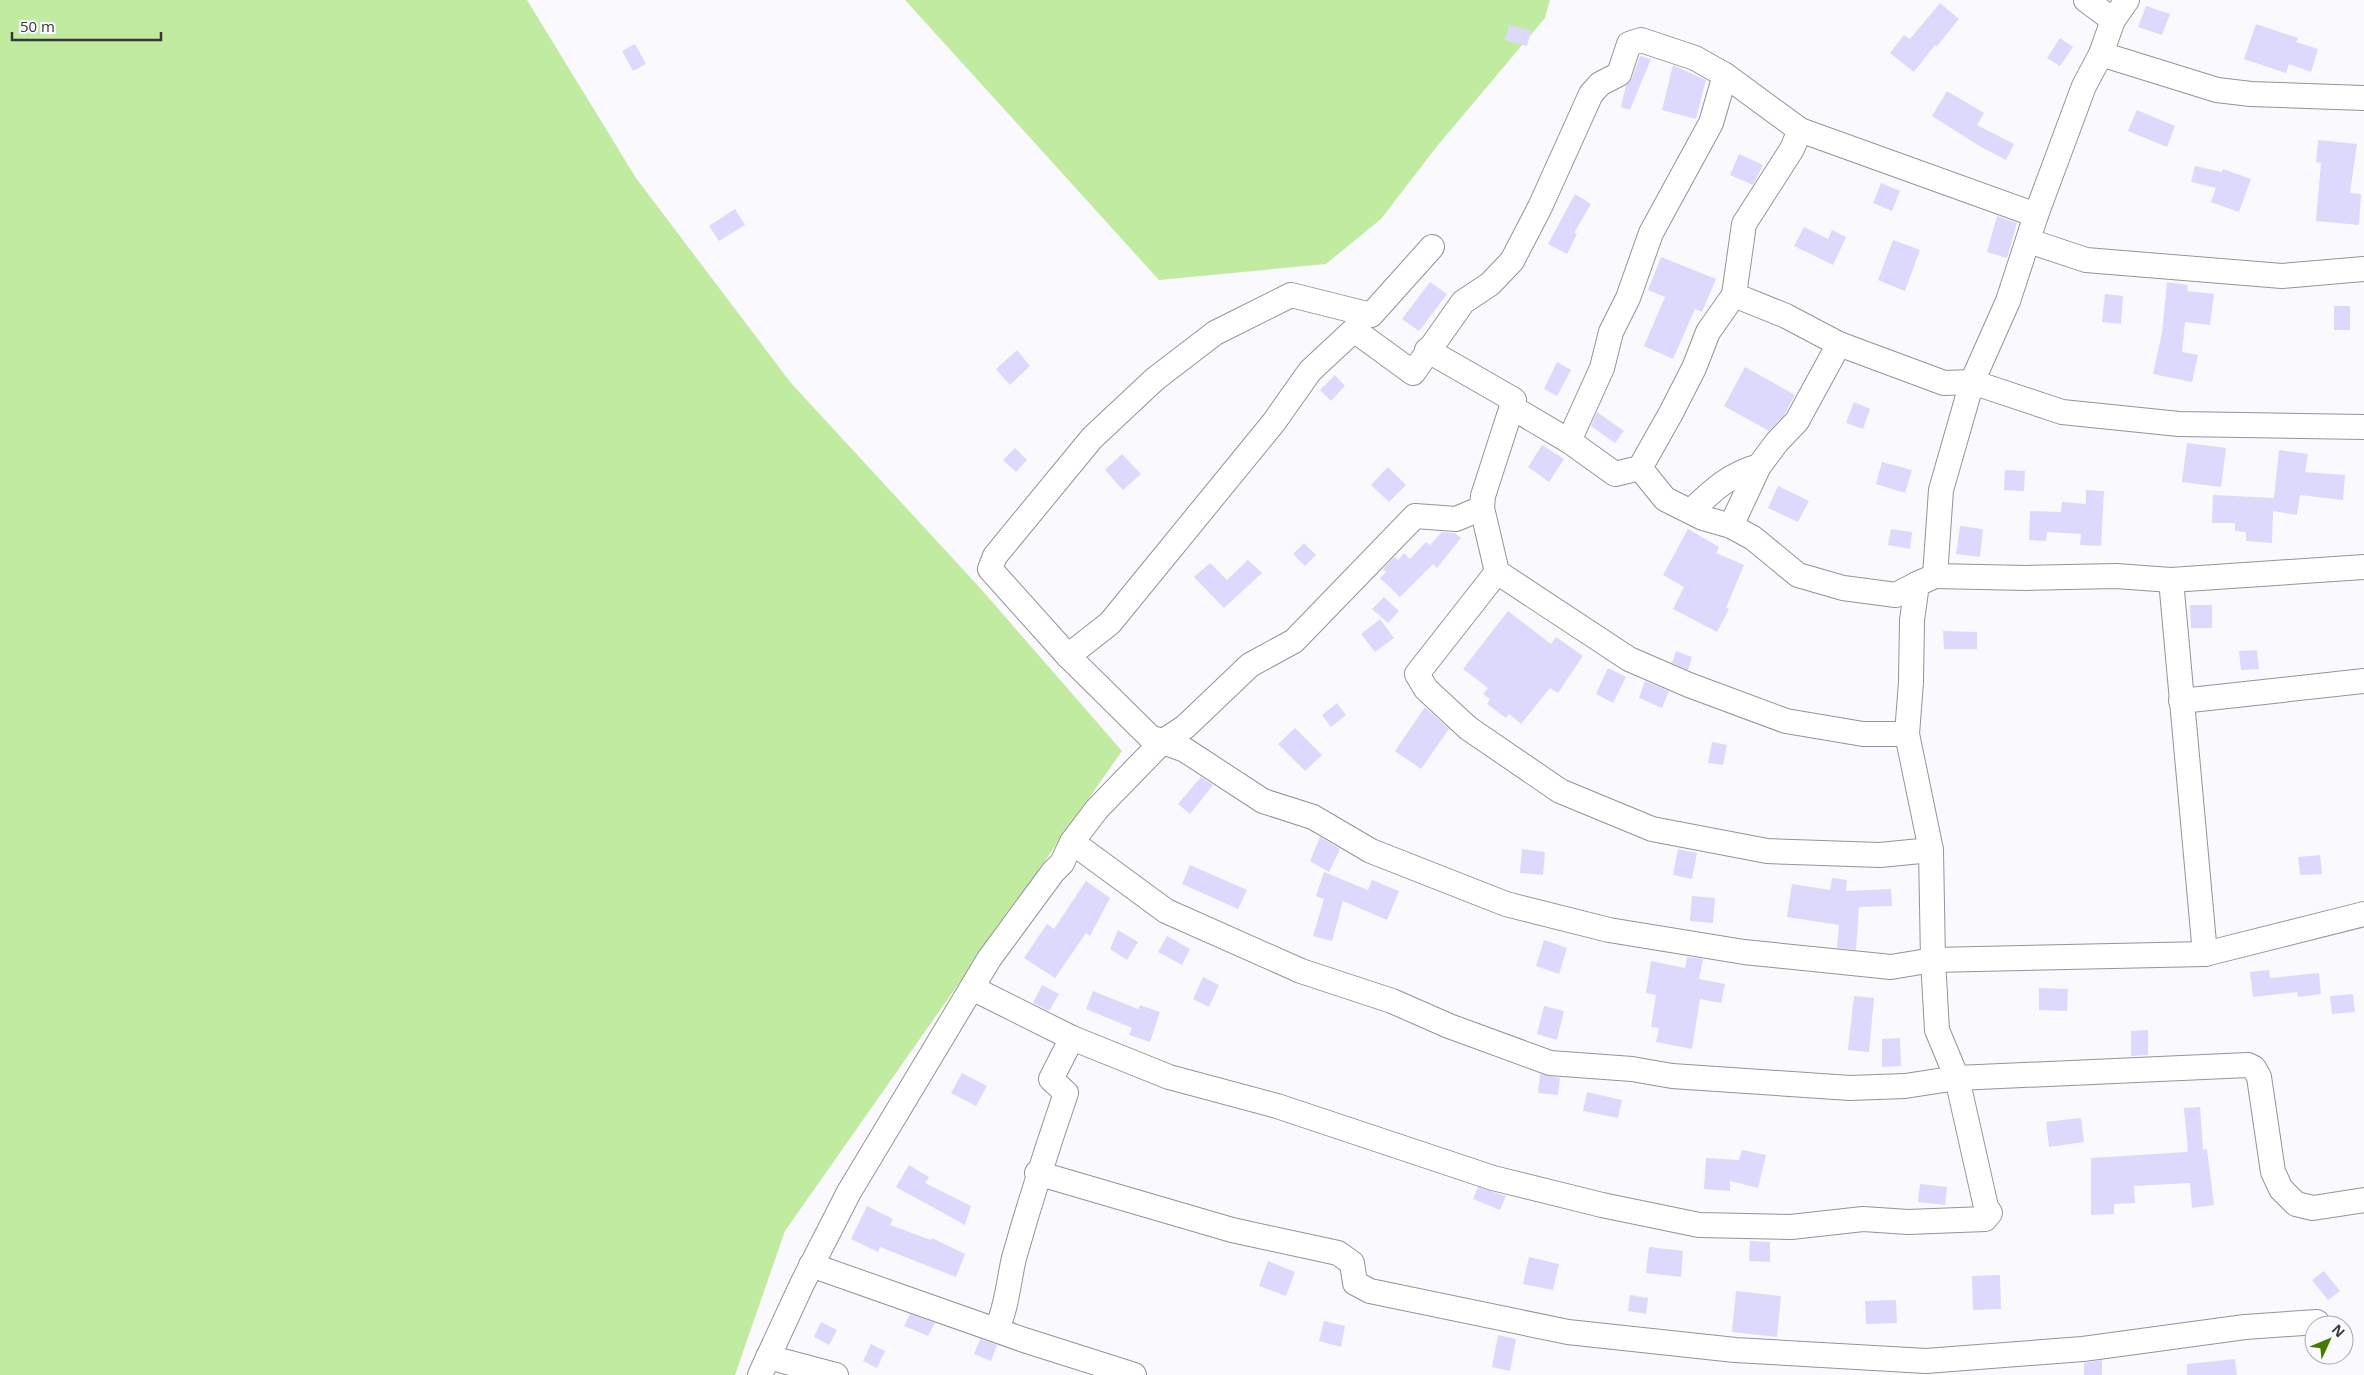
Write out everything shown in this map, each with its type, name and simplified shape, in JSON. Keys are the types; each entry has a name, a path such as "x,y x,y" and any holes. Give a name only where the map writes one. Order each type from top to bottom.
{"street":[{"path":"2086,0 2113,20"},
{"path":"972,988 1072,1038 1169,1076 1278,1106 1493,1178 1699,1225 1791,1227 1864,1219 1908,1222 1985,1219 1990,1213 1986,1207 1957,1078 1937,1030 1933,960 1931,850 1907,734 1911,682 1912,620 1926,580 1941,490 1972,382 2008,301 2036,215 2084,86 2101,54 2113,20 2127,0"},
{"path":"2036,215 1800,130 1725,75 1695,58 1641,40 1629,44 1619,74 1600,84 1591,94 1540,207 1512,262 1490,284 1463,302 1427,350 1413,373 1362,323 1291,295 1215,333 1155,379 1092,438 991,563 990,569 1068,656 1150,737 1185,750 1263,801 1305,813 1371,851 1506,904 1609,930 1744,952 1891,966 1933,960 2205,954 2364,914"},
{"path":"2101,54 2217,90 2251,94 2364,98"},
{"path":"1569,441 1602,368 1611,332 1628,298 1651,233 1710,123 1725,75"},
{"path":"1513,408 1569,441 1615,474 1640,468 1672,413 1694,368 1708,332 1734,295 1744,224 1792,148 1800,130"},
{"path":"2029,241 2086,260 2282,276 2364,269"},
{"path":"1068,656 1110,623 1274,422 1310,371 1362,323 1432,247"},
{"path":"1734,295 1786,316 1839,344 1944,383 1972,382 2062,412 2179,424 2364,427"},
{"path":"1731,526 1759,466 1777,442 1797,421 1839,344"},
{"path":"1427,350 1514,400 1513,408 1483,496 1482,508 1496,572 1629,659 1689,685 1786,721 1863,734 1907,734"},
{"path":"1692,510 1715,488 1740,471 1759,466"},
{"path":"1640,468 1665,499 1692,510 1703,518 1731,526 1754,538 1798,576 1843,588 1896,595 1926,580 2116,576 2172,580 2364,567"},
{"path":"836,1375 764,1366 811,1265 849,1192 989,959 1053,872 1062,864 1072,842 1097,809 1162,742 1185,728 1250,665 1294,641 1415,516 1456,519 1482,508"},
{"path":"1496,572 1417,674 1426,689 1468,728 1560,791 1652,829 1767,851 1880,855 1931,850"},
{"path":"2172,580 2181,701 2205,954"},
{"path":"2181,701 2364,681"},
{"path":"1072,842 1166,911 1302,971 1392,1002 1449,1026 1550,1063 1632,1069 1672,1076 1850,1088 1905,1086 1957,1078 2248,1065 2254,1068 2259,1077 2273,1172 2281,1189 2296,1204 2313,1208 2364,1200"},
{"path":"996,1329 1002,1317 1007,1285 1038,1173 1066,1093 1051,1079 1072,1038"},
{"path":"1038,1173 1232,1230 1338,1253 1352,1263 1355,1283 1370,1291 1568,1332 1735,1350 1926,1361 2083,1349 2245,1327 2304,1323"},
{"path":"811,1265 1024,1340 1134,1375"}],"green space":[{"path":"0,0 527,0 636,178 791,383 981,589 1122,751 785,1231 735,1375 0,1375"},
{"path":"905,0 1550,0 1545,18 1438,145 1381,219 1326,264 1159,280"}],"building":[{"path":"1940,3 1959,19 1914,72 1890,53 1904,35 1910,39"},
{"path":"2146,6 2170,14 2162,35 2138,27"},
{"path":"2256,24 2298,38 2296,42 2318,49 2311,72 2289,64 2286,73 2244,59"},
{"path":"1509,25 1531,31 1527,46 1505,40"},
{"path":"2060,38 2073,47 2060,66 2047,58"},
{"path":"635,44 646,64 633,71 622,51"},
{"path":"1640,56 1651,59 1630,110 1621,107 1626,85 1632,78"},
{"path":"1673,65 1706,80 1696,119 1662,110"},
{"path":"1947,91 1984,113 1977,125 2014,144 2006,160 1981,147 1932,116"},
{"path":"2137,110 2175,126 2167,147 2128,131"},
{"path":"2318,140 2357,144 2350,193 2361,194 2359,225 2316,221 2321,163 2316,162"},
{"path":"1739,154 1763,165 1753,185 1730,175"},
{"path":"2195,166 2222,172 2223,169 2251,179 2239,212 2211,202 2216,188 2191,182"},
{"path":"1881,183 1900,191 1892,211 1873,203"},
{"path":"1575,194 1591,204 1574,233 1577,234 1567,254 1548,244"},
{"path":"735,209 745,225 719,241 709,226"},
{"path":"1997,216 2017,223 2007,258 1987,252"},
{"path":"1804,227 1828,239 1832,230 1846,237 1833,265 1794,246"},
{"path":"1893,240 1920,250 1905,291 1878,280"},
{"path":"1661,257 1716,279 1702,312 1695,309 1673,359 1644,346 1665,297 1648,290"},
{"path":"1430,282 1447,294 1419,331 1402,319"},
{"path":"2167,282 2188,285 2187,291 2214,294 2210,325 2185,322 2182,352 2198,355 2192,382 2153,374 2162,333"},
{"path":"2105,294 2123,296 2121,324 2102,322"},
{"path":"2334,306 2350,306 2350,330 2334,330"},
{"path":"1017,350 1030,366 1010,385 996,369"},
{"path":"1557,362 1571,370 1557,396 1544,389"},
{"path":"1745,367 1795,395 1784,415 1769,431 1724,406"},
{"path":"1335,375 1345,386 1331,401 1320,390"},
{"path":"1854,402 1870,409 1863,429 1846,423"},
{"path":"1597,412 1624,431 1615,443 1591,426"},
{"path":"2187,443 2226,448 2221,487 2182,482"},
{"path":"1542,445 1564,459 1549,482 1528,467"},
{"path":"1015,448 1027,460 1016,472 1003,460"},
{"path":"2279,450 2308,454 2305,472 2345,475 2343,500 2300,495 2297,515 2273,511 2272,543 2246,541 2246,532 2235,531 2235,523 2212,523 2213,495 2274,498"},
{"path":"1122,454 1141,474 1123,490 1105,470"},
{"path":"1882,462 1912,470 1905,493 1876,484"},
{"path":"1388,467 1406,485 1389,502 1371,485"},
{"path":"2005,470 2025,471 2024,491 2004,490"},
{"path":"1778,486 1809,501 1798,522 1768,508"},
{"path":"2086,490 2104,491 2101,546 2080,545 2081,534 2047,532 2046,541 2029,540 2030,511 2061,512 2062,502 2086,504"},
{"path":"1960,526 1983,529 1980,557 1956,554"},
{"path":"1688,529 1719,547 1716,553 1744,565 1726,608 1729,609 1717,632 1673,609 1684,587 1663,575"},
{"path":"1891,529 1912,532 1910,549 1888,545"},
{"path":"1442,532 1455,533 1461,538 1437,568 1433,564 1400,597 1380,578 1386,572 1383,569 1394,557 1398,560 1404,553 1410,559 1426,542 1430,545"},
{"path":"1304,543 1316,555 1305,566 1293,554"},
{"path":"1248,560 1262,573 1224,608 1194,577 1210,563 1227,580"},
{"path":"1384,597 1399,611 1388,623 1372,609"},
{"path":"2190,605 2212,605 2212,628 2191,628"},
{"path":"1508,611 1551,644 1556,637 1583,656 1558,693 1550,688 1521,724 1509,714 1506,718 1487,704 1490,699 1483,694 1488,688 1463,669"},
{"path":"1380,619 1394,638 1375,652 1361,634"},
{"path":"1943,631 1977,632 1977,649 1944,649"},
{"path":"2257,650 2259,669 2241,670 2239,651"},
{"path":"1676,651 1692,657 1688,670 1672,663"},
{"path":"1608,668 1626,677 1613,703 1596,694"},
{"path":"1645,681 1669,691 1662,708 1639,698"},
{"path":"1337,703 1346,715 1331,727 1322,715"},
{"path":"1425,707 1449,729 1421,769 1395,751"},
{"path":"1295,728 1322,755 1305,771 1278,744"},
{"path":"1712,742 1727,745 1723,765 1708,763"},
{"path":"1201,777 1213,785 1190,814 1178,804"},
{"path":"1320,837 1340,849 1329,872 1310,861"},
{"path":"1522,849 1545,852 1543,875 1520,873"},
{"path":"1678,849 1697,853 1692,879 1673,875"},
{"path":"2320,855 2322,874 2300,875 2298,857"},
{"path":"1190,865 1247,890 1238,909 1182,884"},
{"path":"1324,872 1368,890 1372,880 1399,891 1387,920 1343,901 1332,941 1313,936 1324,899 1316,896"},
{"path":"1832,878 1847,880 1846,891 1891,889 1892,906 1859,907 1856,950 1837,948 1839,925 1787,917 1792,884 1830,890"},
{"path":"1086,881 1110,898 1090,936 1086,933 1055,978 1024,958 1047,924 1054,929"},
{"path":"1692,896 1715,898 1713,923 1690,921"},
{"path":"1118,930 1138,942 1127,960 1110,949"},
{"path":"1167,936 1190,949 1182,965 1158,952"},
{"path":"1544,940 1567,948 1559,974 1536,966"},
{"path":"1687,957 1703,959 1699,979 1725,984 1721,1003 1700,999 1692,1049 1656,1042 1659,1028 1651,1027 1656,995 1646,993 1651,961 1685,968"},
{"path":"2269,970 2270,978 2319,973 2321,994 2298,997 2297,992 2253,997 2250,972"},
{"path":"1203,977 1219,985 1209,1007 1193,999"},
{"path":"1042,985 1059,994 1049,1011 1033,1003"},
{"path":"2039,988 2068,989 2067,1011 2039,1010"},
{"path":"1093,991 1138,1009 1140,1005 1160,1012 1150,1042 1129,1035 1132,1028 1086,1009"},
{"path":"2353,994 2355,1012 2332,1014 2330,996"},
{"path":"1854,996 1874,998 1869,1052 1848,1050"},
{"path":"1544,1006 1564,1011 1557,1040 1537,1034"},
{"path":"2148,1030 2148,1055 2131,1056 2131,1031"},
{"path":"1900,1038 1901,1066 1882,1067 1882,1039"},
{"path":"962,1073 987,1086 976,1106 951,1093"},
{"path":"1540,1074 1560,1078 1558,1095 1538,1093"},
{"path":"1587,1092 1622,1100 1618,1118 1583,1111"},
{"path":"2200,1107 2203,1150 2207,1149 2214,1205 2192,1208 2190,1183 2134,1186 2135,1203 2114,1204 2114,1214 2091,1215 2091,1158 2186,1152 2188,1151 2184,1108"},
{"path":"2081,1118 2084,1142 2049,1147 2046,1122"},
{"path":"1742,1150 1766,1155 1758,1188 1730,1181 1730,1191 1704,1189 1706,1158 1739,1160"},
{"path":"909,1165 929,1177 925,1183 971,1206 965,1225 896,1187"},
{"path":"1920,1184 1947,1187 1945,1205 1918,1202"},
{"path":"1478,1187 1506,1196 1500,1210 1473,1199"},
{"path":"867,1206 893,1219 890,1225 931,1240 932,1238 965,1254 956,1277 880,1247 878,1252 851,1239"},
{"path":"1750,1241 1770,1242 1770,1262 1749,1261"},
{"path":"1649,1247 1683,1251 1681,1277 1646,1273"},
{"path":"1529,1257 1559,1264 1553,1290 1523,1284"},
{"path":"1268,1261 1295,1272 1286,1296 1259,1286"},
{"path":"2324,1271 2340,1291 2328,1300 2312,1280"},
{"path":"2000,1275 2001,1309 1973,1310 1972,1276"},
{"path":"1736,1291 1781,1296 1777,1337 1732,1332"},
{"path":"1630,1295 1648,1298 1646,1314 1628,1311"},
{"path":"1896,1300 1897,1323 1866,1324 1865,1301"},
{"path":"910,1314 935,1323 928,1336 904,1326"},
{"path":"1324,1321 1345,1326 1341,1347 1319,1341"},
{"path":"821,1322 837,1330 829,1345 814,1337"},
{"path":"1498,1335 1516,1339 1510,1371 1492,1367"},
{"path":"980,1339 997,1345 991,1361 974,1354"},
{"path":"871,1344 885,1351 877,1368 863,1361"},
{"path":"2235,1359 2237,1375 2187,1375 2187,1364"},
{"path":"2102,1360 2102,1375 2084,1375 2084,1363"}]}
